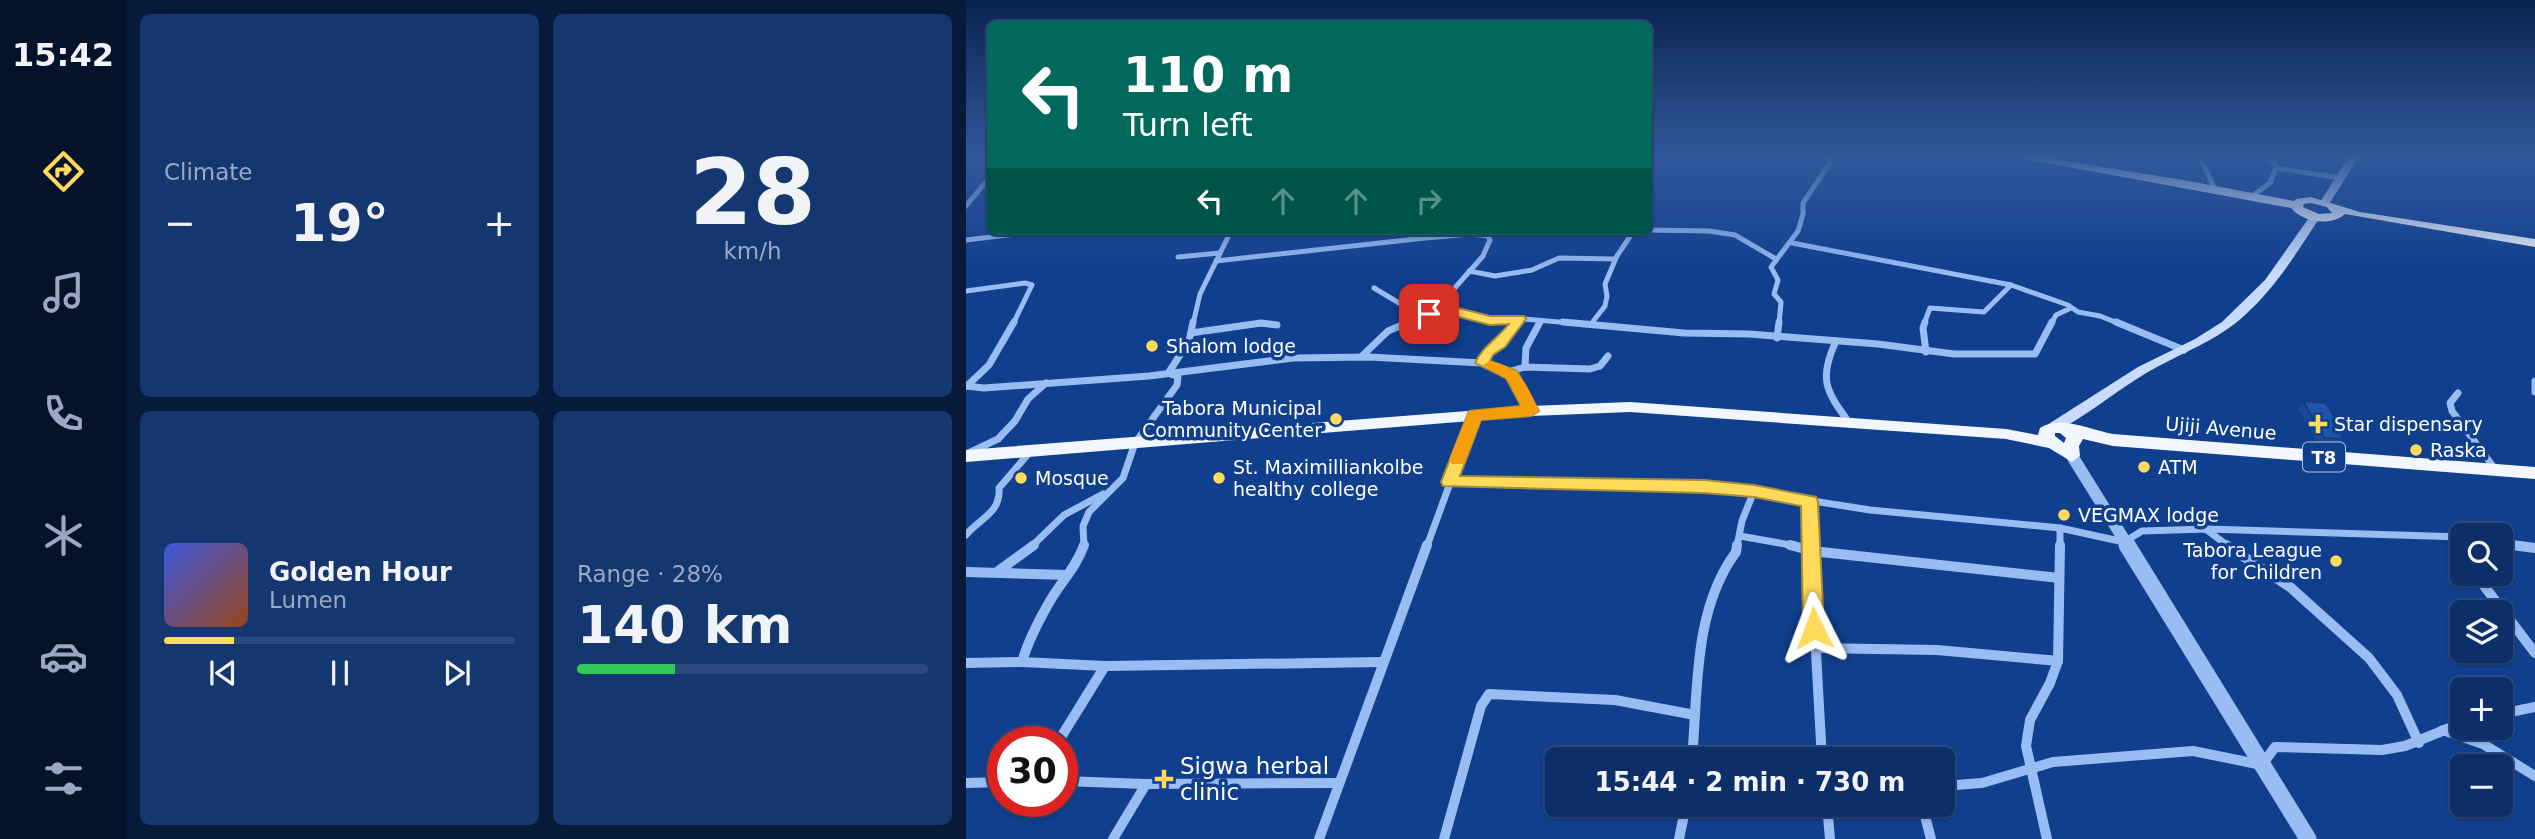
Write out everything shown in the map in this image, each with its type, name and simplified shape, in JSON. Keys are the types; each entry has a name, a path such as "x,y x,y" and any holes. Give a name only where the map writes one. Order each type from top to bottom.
{"highway":[{"path":"2242,194 2296,205 2304,213 2315,217 2332,209"},
{"path":"2296,205 2305,200 2360,215 2535,243"},
{"path":"966,455 1029,453 1475,415 1630,407 2006,434 2049,434 2072,444"},
{"path":"2049,434 2061,446 2072,444"},
{"name":"Ujiji Avenue","path":"2072,444 2113,440 2535,473"}],"main road":[{"path":"2332,209 2337,194"},
{"path":"2049,434 2134,375 2211,335 2261,294 2315,217"},
{"path":"2072,444 2086,409"}],"street":[{"path":"1777,338 1781,302 1774,294 1778,280 1772,267 1792,243 1804,214 1803,202 1808,194"},
{"path":"1652,230 1709,231 1735,235 1776,259"},
{"path":"966,240 1007,235"},
{"path":"1171,373 1171,366 1189,341 1200,294 1229,235"},
{"path":"1216,261 1460,235"},
{"path":"1362,356 1388,331 1441,308 1445,299 1486,251 1488,236 1480,235"},
{"path":"1591,324 1605,306 1608,293 1605,284 1630,235"},
{"path":"1792,243 2011,285 2184,349"},
{"path":"1178,257 1219,253"},
{"path":"1469,271 1493,276 1532,270 1563,257 1616,258"},
{"path":"966,290 1025,283 1032,285 1008,334 982,372 966,386"},
{"path":"1926,352 1923,328 1930,308 1937,306 1971,313 1984,312 1991,308 2011,285"},
{"path":"1374,288 1399,303 1441,308 1490,320 1520,319 1684,333 1746,334 1892,345 1926,352 2035,354 2056,315 2071,308"},
{"path":"1482,363 1487,352 1500,344 1520,319"},
{"path":"1525,367 1524,354 1528,341 1541,321"},
{"path":"1191,333 1261,323 1277,325"},
{"path":"1836,341 1824,375 1825,388 1848,421"},
{"path":"966,386 1171,373 1293,358 1362,356 1482,363 1515,377 1531,411"},
{"path":"1508,372 1525,367 1590,369 1600,366 1608,356"},
{"path":"1022,662 1037,627 1084,548 1083,526 1089,512 1123,478 1135,443 1177,385 1178,377 1171,373"},
{"path":"2535,381 2535,392"},
{"path":"966,455 998,439 1015,421 1028,399 1046,383"},
{"path":"2458,393 2450,403 2452,411 2496,470"},
{"path":"1319,839 1475,415"},
{"path":"2072,444 2124,542 2308,839"},
{"path":"966,535 974,524 995,509 1000,498 999,488 1029,453"},
{"path":"1450,482 1647,484 1754,491 1810,502 1997,524 2060,528 2124,542 2142,531 2207,529 2449,536"},
{"path":"997,572 1043,538 1064,515 1111,491"},
{"path":"1693,747 1703,630 1713,592 1736,552 1745,512 1754,491"},
{"path":"1810,502 1821,747"},
{"path":"2047,839 2026,746 2027,729 2058,661 2060,528"},
{"path":"2207,529 2234,551 2290,587 2369,658 2397,695 2420,743"},
{"path":"1740,536 1785,543 1812,551 2060,578"},
{"path":"2513,545 2535,548"},
{"path":"966,572 1067,575"},
{"path":"2484,586 2535,653"},
{"path":"1815,648 1937,650 2058,661"},
{"path":"966,663 1022,662 1105,666 1383,662"},
{"path":"1068,726 1105,666"},
{"path":"1444,839 1481,706 1489,694 1615,700 1695,715"},
{"path":"2513,711 2535,706"},
{"path":"2262,765 2275,747 2392,749 2420,743 2450,727"},
{"path":"2442,730 2483,744 2535,776"},
{"path":"1955,785 1982,783 2032,766 2193,751 2262,765"},
{"path":"966,783 987,782"},
{"path":"1078,782 1339,783"},
{"path":"1113,839 1146,784"},
{"path":"1679,839 1684,817"},
{"path":"1828,817 1830,839"},
{"path":"1925,817 1931,839"}],"building":[{"path":"2303,401 2326,403 2344,432 2339,432 2344,439 2324,438"}],"slow traffic":[{"path":"1458,460 1475,415 1531,411 1515,377 1491,365"}],"place":[{"name":"Shalom lodge","path":"1152,346"},
{"name":"Tabora Municipal Community Center","path":"1336,419"},
{"name":"Star dispensary","path":"2318,424"},
{"name":"Raska","path":"2416,450"},
{"name":"ATM","path":"2144,467"},
{"name":"Mosque","path":"1021,478"},
{"name":"St. Maximilliankolbe healthy college","path":"1219,478"},
{"name":"VEGMAX lodge","path":"2064,515"},
{"name":"Tabora League for Children","path":"2336,561"},
{"name":"Sigwa herbal clinic","path":"1164,779"}],"route":[{"path":"1429,314 1438,307 1490,320 1520,319 1500,344 1487,352 1482,363 1505,370 1515,377 1531,411 1475,415 1450,482 1704,486 1754,491 1810,502 1814,628"}]}
